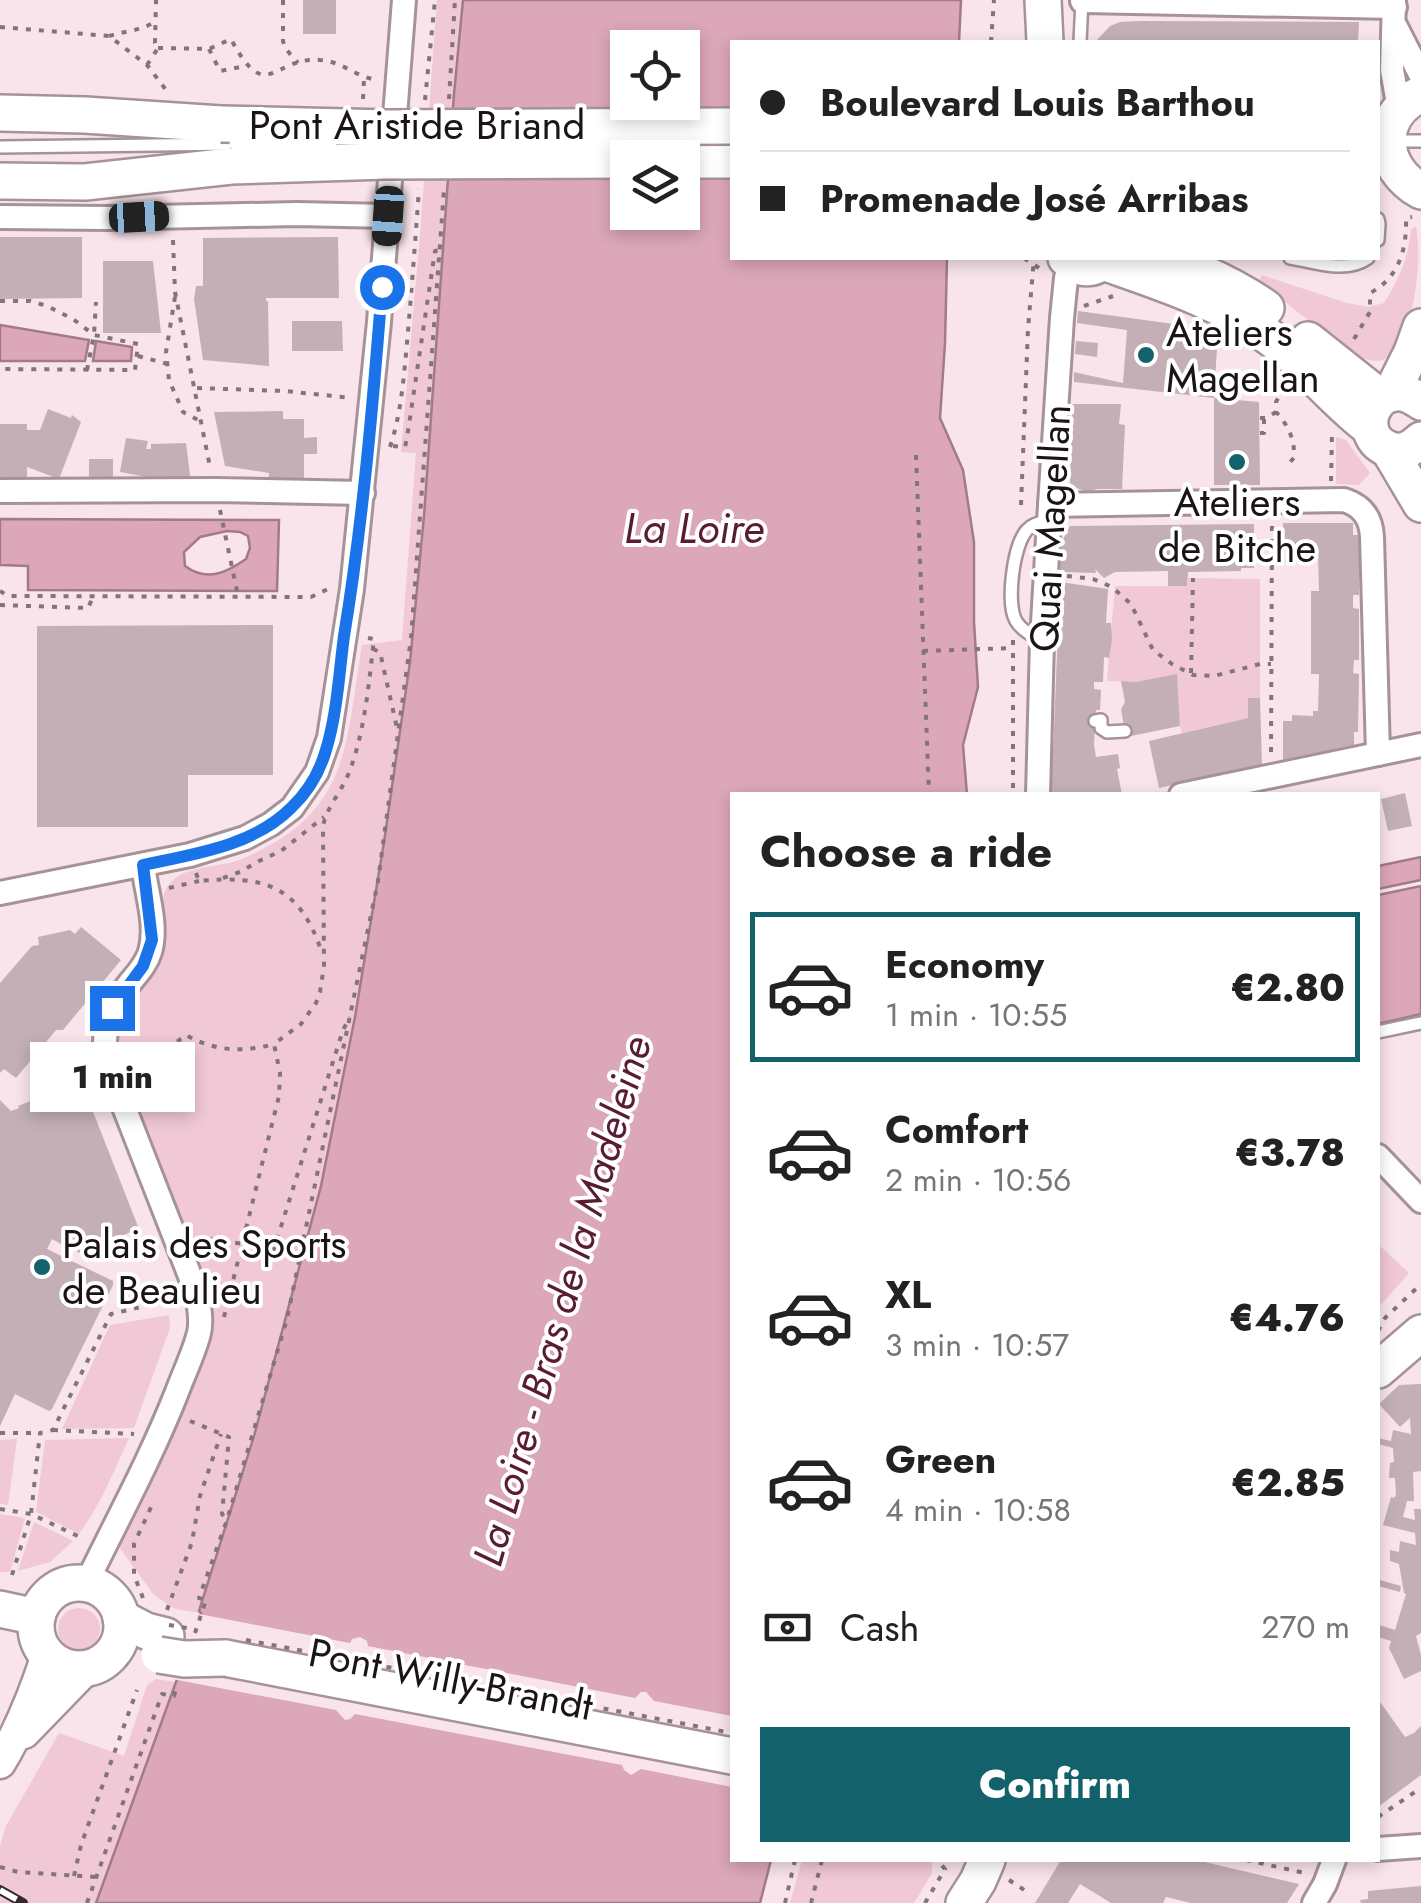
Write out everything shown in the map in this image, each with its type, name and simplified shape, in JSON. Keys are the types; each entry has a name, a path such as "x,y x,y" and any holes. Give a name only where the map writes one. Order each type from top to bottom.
{"main road":[{"path":"1042,0 1045,40"},
{"path":"0,112 85,115 229,145"},
{"name":"Pont Aristide Briand","path":"229,145 388,128 730,126"},
{"path":"0,182 86,182 229,145"},
{"name":"Pont Aristide Briand","path":"229,145 386,161 610,160"},
{"path":"700,160 730,160"},
{"path":"1169,260 1201,275 1223,309 1272,339 1308,369 1348,412 1396,419"},
{"path":"1076,261 1201,275"},
{"path":"1421,327 1396,419 1421,504"},
{"path":"1380,1368 1421,1333"},
{"path":"132,1610 117,1607 106,1594 86,1584 68,1585 52,1592 41,1606 36,1634 46,1655 62,1666 152,1649"},
{"path":"0,1609 37,1617"},
{"name":"Pont Willy-Brandt","path":"132,1610 152,1649 190,1642 227,1644 730,1756"},
{"path":"953,1890 978,1881 986,1862"}],"street":[{"path":"0,894 143,865 245,838 292,808 312,782 326,750 352,589 372,400 404,0"},
{"path":"1082,1 1394,10"},
{"path":"1394,10 1421,76"},
{"path":"1394,10 1392,70 1402,153"},
{"path":"0,218 388,216"},
{"name":"Quai Magellan","path":"1038,792 1047,729 1042,640 1049,513 1066,278 1076,261"},
{"path":"0,491 363,493"},
{"path":"1049,513 1272,510 1344,500 1360,507 1371,524 1378,754"},
{"path":"1195,792 1421,745"},
{"path":"86,1584 142,1475 199,1332 197,1294 108,1066 104,1046 106,1021 143,966 152,940 143,865"},
{"path":"1380,1158 1421,1201"},
{"path":"4,1756 152,1649"},
{"path":"4,1756 46,1655"},
{"path":"1380,1849 1421,1846"},
{"path":"1314,1903 1333,1862"}],"lane":[{"path":"1080,40 1082,1"},
{"path":"0,147 335,144"},
{"path":"375,144 414,144"},
{"path":"1304,260 1344,266 1364,260"},
{"path":"1042,640 1022,628 1012,612 1014,564 1020,541 1049,513"},
{"path":"1096,721 1101,720 1101,728 1107,732 1125,731"},
{"path":"1380,1032 1421,1023"}],"path":[{"path":"156,0 158,48"},
{"path":"283,0 283,41 298,63"},
{"path":"424,110 434,0"},
{"path":"455,0 448,99 458,100"},
{"path":"991,40 994,0"},
{"path":"0,27 108,36 133,32 155,22"},
{"path":"108,36 147,65 158,48"},
{"path":"158,48 209,49 230,39 247,66 257,73 277,72 298,63 320,60 346,66 364,79 397,92"},
{"path":"209,49 220,70 247,66"},
{"path":"1349,346 1370,312 1370,293 1388,280 1406,242 1402,153"},
{"path":"419,186 398,427 390,446 405,446 435,252 440,250"},
{"path":"152,1649 206,1600 199,1598 227,1520 287,1320 352,1013 378,881 411,638 444,190 452,191"},
{"path":"171,215 175,292 210,467"},
{"path":"1021,505 1027,343 1076,261"},
{"path":"175,292 166,352 170,380 183,412 202,422"},
{"path":"1074,309 1118,295"},
{"path":"0,301 30,301 47,306 94,335 138,344 136,370 0,369"},
{"path":"87,370 96,302"},
{"path":"137,356 168,364"},
{"path":"1289,463 1294,458 1294,446 1285,422 1276,412 1276,402 1294,376"},
{"path":"196,388 285,391 372,400"},
{"path":"1260,432 1264,432 1262,418 1276,412"},
{"path":"1331,491 1332,416"},
{"path":"916,456 929,792"},
{"path":"1271,765 1272,510"},
{"path":"220,512 238,596"},
{"path":"1056,576 1093,579 1112,587 1131,604 1154,650 1191,674 1214,676 1271,664"},
{"path":"1191,674 1193,578"},
{"path":"0,591 8,596 312,597 332,586 352,589"},
{"path":"0,605 88,608 92,596"},
{"path":"1012,612 1014,792"},
{"path":"219,880 281,851 324,817 342,790 355,754 373,649 374,639 368,638"},
{"path":"923,651 1013,648"},
{"path":"373,649 380,652 398,733"},
{"path":"108,1066 148,1060 186,1035 228,1050 257,1048 274,1044 301,1024 316,1003 323,978 324,817"},
{"path":"190,854 199,882"},
{"path":"165,889 239,879 283,892 312,923 322,954"},
{"path":"185,1265 196,1260 209,1239 274,1252 343,1030 352,1013"},
{"path":"222,1324 279,1096 280,1072 274,1044"},
{"path":"1419,1286 1421,1295"},
{"path":"1380,1327 1419,1286"},
{"path":"54,1430 110,1314 179,1298"},
{"path":"195,1408 190,1421 229,1437 222,1514 227,1520"},
{"path":"0,1433 54,1430 137,1434"},
{"path":"12,1575 31,1514 40,1433"},
{"path":"87,1903 162,1694 174,1696 152,1649 192,1542 200,1496 221,1434"},
{"path":"132,1610 134,1544 158,1491"},
{"path":"0,1508 31,1514 103,1548"},
{"name":"Pont Willy-Brandt","path":"152,1649 227,1644 730,1733"},
{"path":"74,1876 86,1829 137,1690"},
{"path":"1380,1817 1421,1788"},
{"path":"784,1903 794,1862"},
{"path":"811,1903 821,1862"},
{"path":"925,1903 953,1890 939,1862"},
{"path":"1255,1862 1310,1874"},
{"path":"0,1877 1,1867 18,1872 98,1877"}],"shaded area":[{"path":"437,0 463,0 421,554 384,842 321,1186 254,1436 201,1613 175,1609 154,1595 117,1544 208,1331 115,1056 115,1027 161,955 166,888 188,872 244,858 279,840 305,820 324,797 337,772 362,645 402,640 416,453 401,452"},
{"path":"1416,226 1418,272 1410,318 1393,354 1382,360 1370,360 1342,347 1259,281 1262,275 1368,307 1384,303 1402,267 1411,229"},
{"path":"1336,437 1346,440 1370,473 1359,485 1336,484"},
{"path":"1188,578 1260,579 1260,698 1249,698 1248,718 1182,733 1177,675 1136,682 1107,681 1115,586 1187,586"},
{"path":"1380,1246 1409,1273 1380,1306"},
{"path":"169,1315 170,1328 134,1428 62,1429 110,1325"},
{"path":"129,1438 101,1499 79,1534 36,1512 45,1440"},
{"path":"17,1439 8,1505 0,1504 0,1440"},
{"path":"0,1514 25,1518 10,1572 0,1572"},
{"path":"34,1522 73,1541 50,1562 18,1571"},
{"path":"79,1608 94,1614 100,1629 94,1644 79,1650 64,1644 58,1629 64,1614"},
{"path":"156,1679 176,1682 96,1903 0,1903 0,1846 6,1826 59,1733 124,1756 147,1685"},
{"path":"801,1862 932,1864 932,1873 914,1903 790,1903"}],"water":[{"name":"La Loire","path":"463,0 961,0 959,40 730,40 730,260 947,260 940,418 963,470 974,542 978,687 963,745 967,792 730,792 730,1862 770,1862 760,1903 96,1903 201,1613 254,1436 321,1186 355,1017 410,662"},
{"path":"0,325 89,340 85,361 0,361"},
{"path":"96,341 132,347 131,361 93,361"},
{"path":"0,519 279,520 277,591 28,590 28,566 0,565","holes":["240,532 248,536 250,548 239,564 209,575 185,566 184,552 200,537"]},
{"path":"1421,857 1421,880 1380,889 1380,866"},
{"path":"1421,886 1421,1014 1380,1024 1380,895"}],"pier":[{"path":"195,1615 350,1643 360,1637 368,1646 635,1698 646,1692 654,1701 730,1716 730,1787 641,1769 631,1775 622,1765 355,1714 345,1720 336,1710 172,1679"}],"building":[{"path":"303,0 336,0 336,34 303,34"},
{"path":"1120,22 1359,22 1358,40 1097,40"},
{"path":"0,237 82,237 82,298 0,299"},
{"path":"338,237 339,298 266,298 269,366 203,360 194,299 196,286 203,286 203,238"},
{"path":"103,261 153,261 161,333 103,333"},
{"path":"1078,311 1218,330 1214,398 1074,382 1074,372 1123,383 1127,330 1077,323"},
{"path":"292,321 342,321 343,351 292,351"},
{"path":"1076,341 1098,343 1097,357 1075,354"},
{"name":"Ateliers de Bitche","path":"1214,398 1259,402 1260,485 1214,485"},
{"path":"1072,404 1121,404 1119,424 1125,425 1122,489 1088,492 1070,486"},
{"path":"48,409 71,418 72,415 81,422 59,479 27,467 27,483 0,484 0,424 27,424 27,430 40,430"},
{"path":"283,411 283,419 304,419 304,438 317,437 317,454 304,454 304,483 268,483 269,473 225,466 214,412"},
{"path":"126,438 148,441 146,449 151,449 151,444 186,443 191,483 152,483 152,478 120,472"},
{"path":"89,459 113,459 113,486 89,486"},
{"path":"1283,523 1353,523 1353,535 1359,535 1359,595 1353,595 1353,608 1359,609 1359,660 1354,660 1353,673 1359,674 1358,732 1354,732 1354,745 1283,760 1283,721 1292,721 1292,715 1313,716 1313,711 1318,711 1319,674 1311,674 1311,591 1319,591 1318,555 1307,555 1307,563 1283,563"},
{"path":"1254,524 1254,568 1188,572 1187,586 1168,586 1168,571 1115,572 1104,578 1095,569 1096,573 1059,572 1062,541 1070,526"},
{"path":"1060,582 1108,589 1106,623 1111,623 1112,640 1109,658 1104,657 1103,682 1094,682 1094,689 1101,690 1094,744 1096,757 1118,754 1121,792 1052,792 1047,778 1053,752"},
{"path":"273,625 273,775 188,775 188,827 37,827 37,626"},
{"path":"1177,674 1180,726 1126,737 1121,681"},
{"path":"1248,698 1260,698 1262,765 1159,788 1149,741 1248,718"},
{"path":"1405,793 1412,826 1388,831 1381,799"},
{"path":"81,927 121,960 63,1030 56,1030 16,1078 4,1069 0,1073 0,983 32,946 39,945 38,937 70,930 75,934"},
{"name":"Palais des Sports de Beaulieu","path":"81,1081 139,1229 78,1253 75,1245 68,1248 52,1239 47,1249 113,1281 113,1285 52,1409 15,1394 0,1426 0,1100 11,1111"},
{"path":"1421,1384 1421,1471 1413,1472 1414,1501 1407,1501 1403,1517 1415,1520 1414,1509 1421,1509 1421,1633 1416,1636 1421,1671 1404,1679 1389,1648 1391,1641 1380,1638 1380,1625 1395,1630 1406,1594 1399,1564 1390,1561 1390,1550 1399,1552 1400,1541 1416,1545 1415,1533 1383,1525 1391,1497 1396,1495 1395,1478 1389,1478 1393,1448 1380,1445 1380,1438 1391,1441 1393,1430 1411,1434 1410,1418 1400,1427 1380,1405 1399,1385"},
{"path":"1380,1580 1401,1586 1400,1592 1380,1587"},
{"path":"1380,1702 1405,1737 1421,1726 1421,1775 1380,1806"},
{"path":"1060,1862 1205,1862 1299,1884 1287,1903 1191,1903 1166,1897 1163,1903 1111,1903 1080,1884 1068,1903 1035,1903"},
{"path":"1421,1886 1421,1903 1360,1900 1368,1899 1368,1891"}],"railway":[{"path":"0,1890 23,1903"}],"place":[{"name":"Ateliers Magellan","path":"1146,355"},
{"name":"Ateliers de Bitche","path":"1237,462"},
{"name":"Palais des Sports de Beaulieu","path":"42,1267"}],"route":[{"path":"112,1008 149,954 151,914 143,865 213,849 271,824 292,808 322,762 352,589 382,287"}],"water label":[{"name":"La Loire - Bras de la Madeleine","path":"562,1301"}]}
